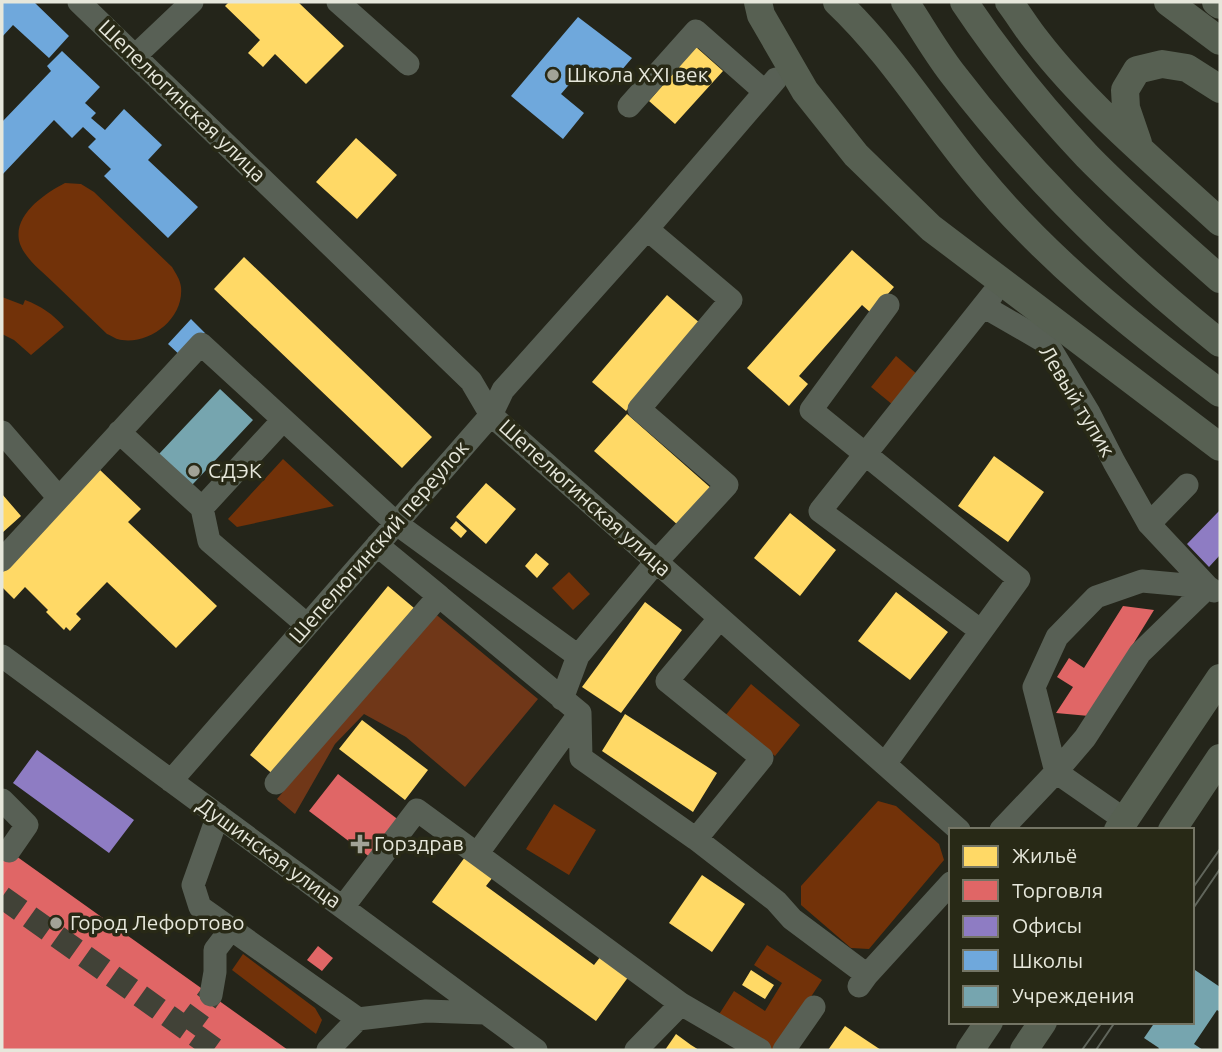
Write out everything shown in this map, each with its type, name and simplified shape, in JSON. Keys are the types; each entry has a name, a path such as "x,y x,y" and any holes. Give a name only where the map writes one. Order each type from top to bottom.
{"main road":[{"path":"758,2 761,15 805,92 856,155 931,228 1220,447"},
{"path":"837,2 887,57 975,173 1047,251 1123,319 1220,393"},
{"path":"905,2 950,71 994,127 1051,190 1120,257 1220,343"},
{"path":"964,2 988,38 1087,156 1220,279"},
{"path":"1009,2 1038,42 1083,93 1220,222"},
{"path":"1168,2 1220,41"},
{"path":"1216,2 1220,5"},
{"path":"1140,149 1125,99 1125,90 1137,69 1162,64 1186,68 1220,89"},
{"path":"1121,825 1220,678"},
{"path":"1173,828 1220,758"},
{"path":"1182,828 1220,786"},
{"path":"970,1050 988,1024"},
{"path":"1024,1050 1042,1024"}],"street":[{"path":"135,56 192,2"},
{"path":"338,2 408,64"},
{"name":"Шепелюгинская улица","path":"87,4 135,56 471,381 491,415 957,828"},
{"name":"Шепелюгинский переулок","path":"171,781 491,415 503,390 771,86 696,31 629,106"},
{"path":"647,229 731,300 639,409 727,485 656,562 578,656 571,706 581,758 696,839 776,901 792,919 863,980 949,885"},
{"name":"Левый тупик","path":"981,631 820,511 988,301 1047,343 1089,413 1149,524 1214,591"},
{"path":"885,764 1019,579 811,410 888,305"},
{"path":"2,560 201,344 397,523 578,656"},
{"path":"202,508 283,420"},
{"path":"2,432 59,498"},
{"path":"120,432 202,508 209,541 307,625"},
{"path":"1149,524 1187,485"},
{"path":"377,545 571,706"},
{"path":"1121,825 1056,772 1034,687 1057,637 1096,597 1142,581 1214,591"},
{"path":"1003,828 1085,738 1140,653 1214,591"},
{"path":"276,783 439,596"},
{"path":"696,839 762,758 667,681 720,618"},
{"name":"Душинская улица","path":"6,669 171,781 536,1050"},
{"path":"477,854 571,706"},
{"path":"2,800 27,825 9,851"},
{"path":"343,907 417,810 681,1004 760,1050"},
{"path":"218,815 193,885 200,907 358,1019"},
{"path":"211,995 215,950 231,929"},
{"path":"636,1050 681,1004"},
{"path":"784,1050 814,1007"},
{"path":"328,1050 358,1019 426,1011 485,1013"}],"shaded area":[{"path":"65,183 81,184 94,192 172,267 179,279 181,298 177,309 164,327 144,338 133,340 120,340 107,334 26,255 18,234 20,224 31,207"},
{"path":"2,297 23,305 25,300 36,305 51,314 64,327 31,355 14,340 2,334"},
{"path":"896,356 918,375 893,405 871,387"},
{"path":"283,459 334,506 237,527 228,519"},
{"path":"569,572 590,594 573,610 552,588"},
{"path":"433,612 538,699 465,787 406,737 364,714 335,744 295,814 277,799"},
{"path":"751,684 800,725 775,756 725,716"},
{"path":"878,801 896,806 939,844 944,860 869,949 851,948 801,905 801,886"},
{"path":"554,804 596,830 569,875 526,849"},
{"path":"767,945 822,980 776,1050 771,1050 718,1016 734,991 765,1011 782,983 754,965"},
{"path":"243,954 315,1008 322,1020 316,1034 232,970"}],"building: Жильё":[{"path":"229,2 298,2 344,46 306,84 275,54 263,67 248,53 260,40 225,6"},
{"path":"696,47 723,71 675,124 649,101"},
{"path":"356,138 397,175 357,219 316,182"},
{"path":"852,250 894,287 871,313 862,305 799,376 808,384 789,406 747,368"},
{"path":"244,257 432,437 402,468 214,289"},
{"path":"667,295 701,324 626,411 592,382"},
{"path":"627,414 712,489 679,526 594,451"},
{"path":"994,456 1044,492 1008,542 958,506"},
{"path":"100,470 141,509 128,522 217,606 176,648 107,582 76,614 81,619 70,631 66,627 64,630 25,587 14,599 2,587 2,573"},
{"path":"486,483 516,509 486,544 456,517"},
{"path":"2,494 21,516 2,533"},
{"path":"790,513 836,550 800,596 754,558"},
{"path":"456,521 467,531 461,538 450,528"},
{"path":"536,553 549,564 537,578 525,566"},
{"path":"388,586 414,608 275,776 250,755"},
{"path":"896,592 948,632 910,680 858,641"},
{"path":"645,602 682,630 621,713 582,687"},
{"path":"625,714 717,773 693,812 602,751"},
{"path":"362,720 428,770 405,800 339,749"},
{"path":"465,857 493,877 486,886 594,965 601,956 629,976 596,1021 432,902"},
{"path":"702,875 745,904 712,952 669,923"},
{"path":"751,970 774,985 765,999 742,985"},
{"path":"845,1026 881,1050 828,1050"},
{"path":"676,1034 691,1045 699,1050 665,1050"}],"building: Торговля":[{"path":"1123,606 1154,610 1089,716 1056,713 1073,687 1057,677 1069,658 1084,668"},
{"path":"338,774 400,821 371,858 309,811"},
{"name":"Город Лефортово","path":"2,845 9,851 288,1050 2,1050"},
{"path":"318,946 333,958 322,971 307,960"}],"building: Офисы":[{"path":"1220,510 1220,555 1209,567 1187,544"},
{"path":"37,750 134,820 109,853 13,783"}],"building: Школы":[{"path":"2,2 34,2 69,36 49,58 13,25 2,37"},
{"name":"Школа XXI век","path":"578,17 632,58 609,85 586,65 561,94 584,113 563,139 511,96"},
{"path":"62,51 100,87 85,103 96,113 91,118 105,130 124,109 162,145 148,160 198,207 168,238 104,176 111,169 88,147 96,139 83,127 72,138 54,120 2,175 2,122 51,71 47,66"},
{"path":"191,319 205,333 182,357 168,344"}],"building: Учреждения":[{"path":"220,389 253,420 192,485 159,454"},
{"path":"1194,969 1220,987 1220,1012 1217,1010 1194,1044 1203,1050 1158,1050 1159,1048 1144,1038 1154,1024 1194,1024"}],"tunnel":[{"path":"2,897 216,1050"},
{"path":"186,1029 211,995"}],"tram line":[{"path":"1194,886 1220,849"},
{"path":"1194,907 1220,869"},
{"path":"1082,1050 1101,1024"},
{"path":"1096,1050 1114,1024"}],"place":[{"name":"Школа XXI век","path":"553,75"},
{"name":"СДЭК","path":"194,471"},
{"name":"Горздрав","path":"360,844"},
{"name":"Город Лефортово","path":"56,923"}]}
